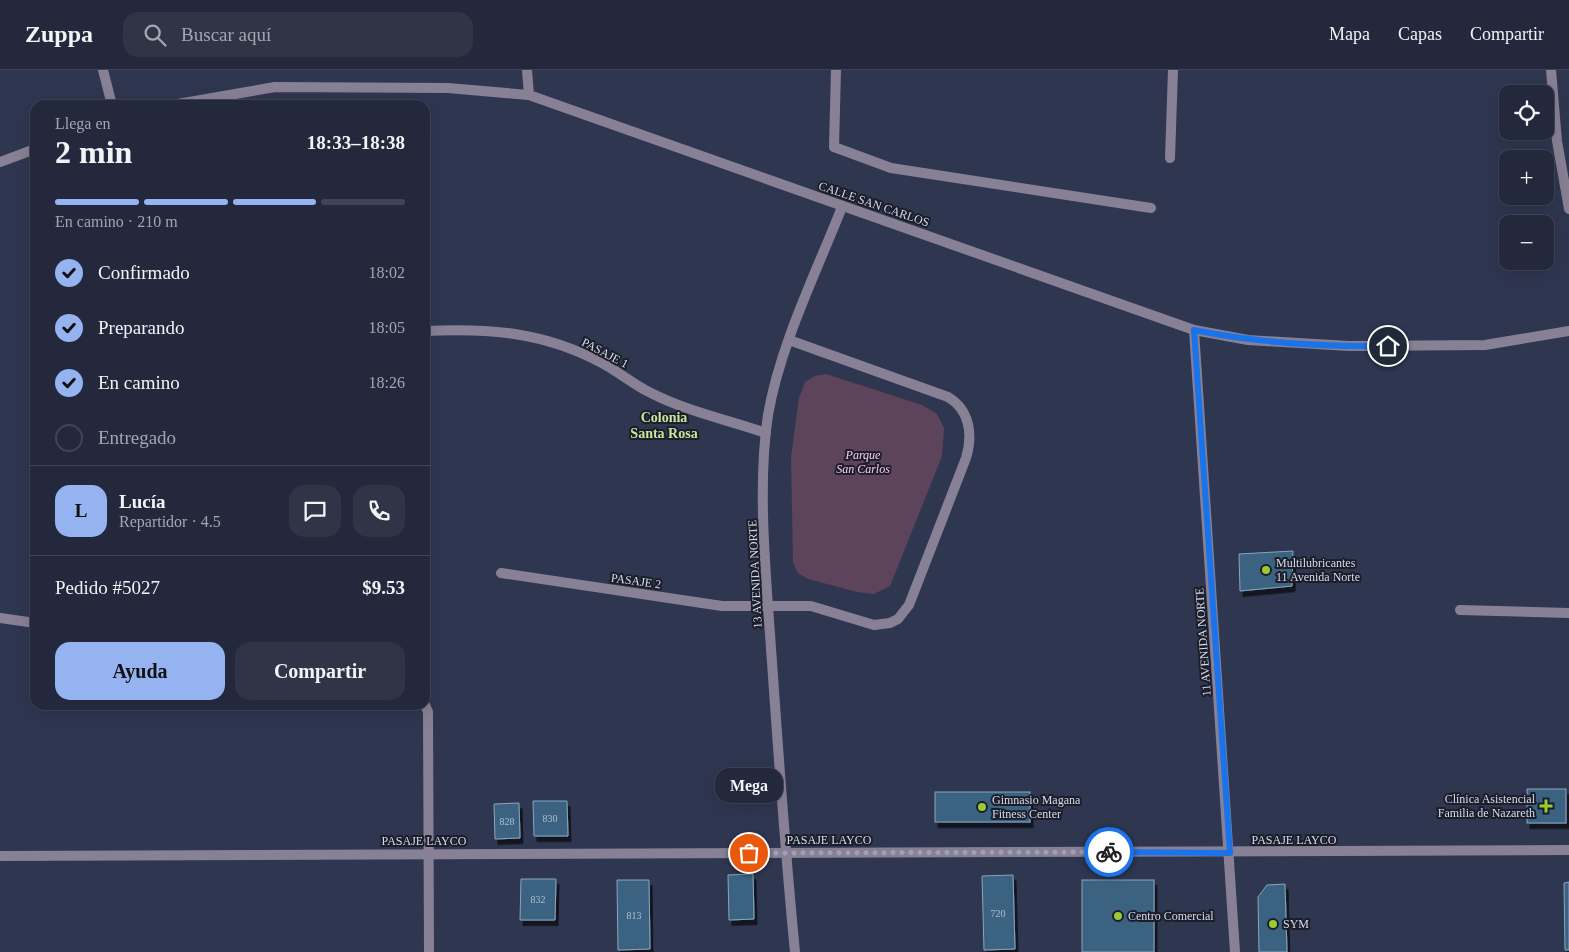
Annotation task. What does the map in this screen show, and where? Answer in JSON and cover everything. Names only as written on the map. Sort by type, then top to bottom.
[{"type":"street","points":[[103,70],[111,100]]},
{"type":"street","points":[[527,70],[529,95]]},
{"type":"street","points":[[836,70],[834,147],[891,168],[1151,208]]},
{"type":"street","points":[[1170,158],[1173,70]]},
{"type":"street","points":[[1551,70],[1557,140],[1569,209]]},
{"type":"street","name":"CALLE SAN CARLOS","points":[[201,100],[275,87],[448,88],[529,95],[1194,330],[1248,340],[1349,346],[1485,345],[1569,331]]},
{"type":"street","points":[[0,162],[30,151]]},
{"type":"street","name":"13 AVENIDA NORTE","points":[[795,952],[785,853],[768,606],[764,502],[766,433],[771,398],[789,340],[842,207]]},
{"type":"street","name":"PASAJE 1","points":[[430,331],[478,329],[523,334],[548,341],[603,364],[650,393],[668,401],[766,433]]},
{"type":"street","name":"11 AVENIDA NORTE","points":[[1194,330],[1230,853],[1235,952]]},
{"type":"street","name":"PASAJE 2","points":[[501,573],[722,606],[797,605],[822,608],[874,625],[890,624],[898,619],[909,605],[966,458],[970,442],[968,424],[963,410],[948,397],[789,340]]},
{"type":"street","points":[[1460,610],[1569,613]]},
{"type":"street","points":[[0,618],[30,621]]},
{"type":"street","points":[[426,710],[429,952]]},
{"type":"street","name":"PASAJE LAYCO","points":[[0,856],[429,853],[1230,853],[1569,850]]},
{"type":"green space","name":"Parque San Carlos","points":[[826,374],[922,405],[937,414],[944,428],[942,456],[890,586],[874,594],[857,592],[808,579],[798,573],[793,563],[791,457],[799,398],[805,382],[815,376]]},
{"type":"building","name":"Multilubricantes 11 Avenida Norte","points":[[1293,551],[1292,586],[1240,591],[1239,554]]},
{"type":"building","name":"Clínica Asistencial Familia de Nazareth","points":[[1527,789],[1566,789],[1566,823],[1527,823]]},
{"type":"building","name":"Gimnasio Magana Fitness Center","points":[[935,792],[1030,792],[1030,822],[935,822]]},
{"type":"building","points":[[533,801],[567,801],[568,836],[534,836]]},
{"type":"building","points":[[519,803],[520,838],[495,839],[494,804]]},
{"type":"building","points":[[753,874],[754,919],[729,920],[728,875]]},
{"type":"building","points":[[1013,875],[1015,949],[984,950],[982,876]]},
{"type":"building","points":[[521,879],[556,879],[555,920],[520,920]]},
{"type":"building","points":[[617,880],[649,880],[650,949],[618,950]]},
{"type":"building","name":"Centro Comercial","points":[[1082,880],[1154,880],[1154,952],[1082,952]]},
{"type":"building","points":[[1569,882],[1569,950],[1565,950],[1564,883]]},
{"type":"building","name":"SYM","points":[[1285,884],[1287,952],[1259,952],[1258,897],[1267,885]]},
{"type":"way so far","points":[[749,853],[1109,852]]},
{"type":"place","name":"Multilubricantes 11 Avenida Norte","points":[[1266,570]]},
{"type":"place","name":"Clínica Asistencial Familia de Nazareth","points":[[1546,806]]},
{"type":"place","name":"Gimnasio Magana Fitness Center","points":[[982,807]]},
{"type":"place","name":"Mega","points":[[749,853]]},
{"type":"place","name":"Centro Comercial","points":[[1118,916]]},
{"type":"place","name":"SYM","points":[[1273,924]]},
{"type":"district","name":"Colonia Santa Rosa","points":[[664,426]]},
{"type":"route","points":[[1109,852],[1230,853],[1194,330],[1248,340],[1349,346],[1388,346]]}]
